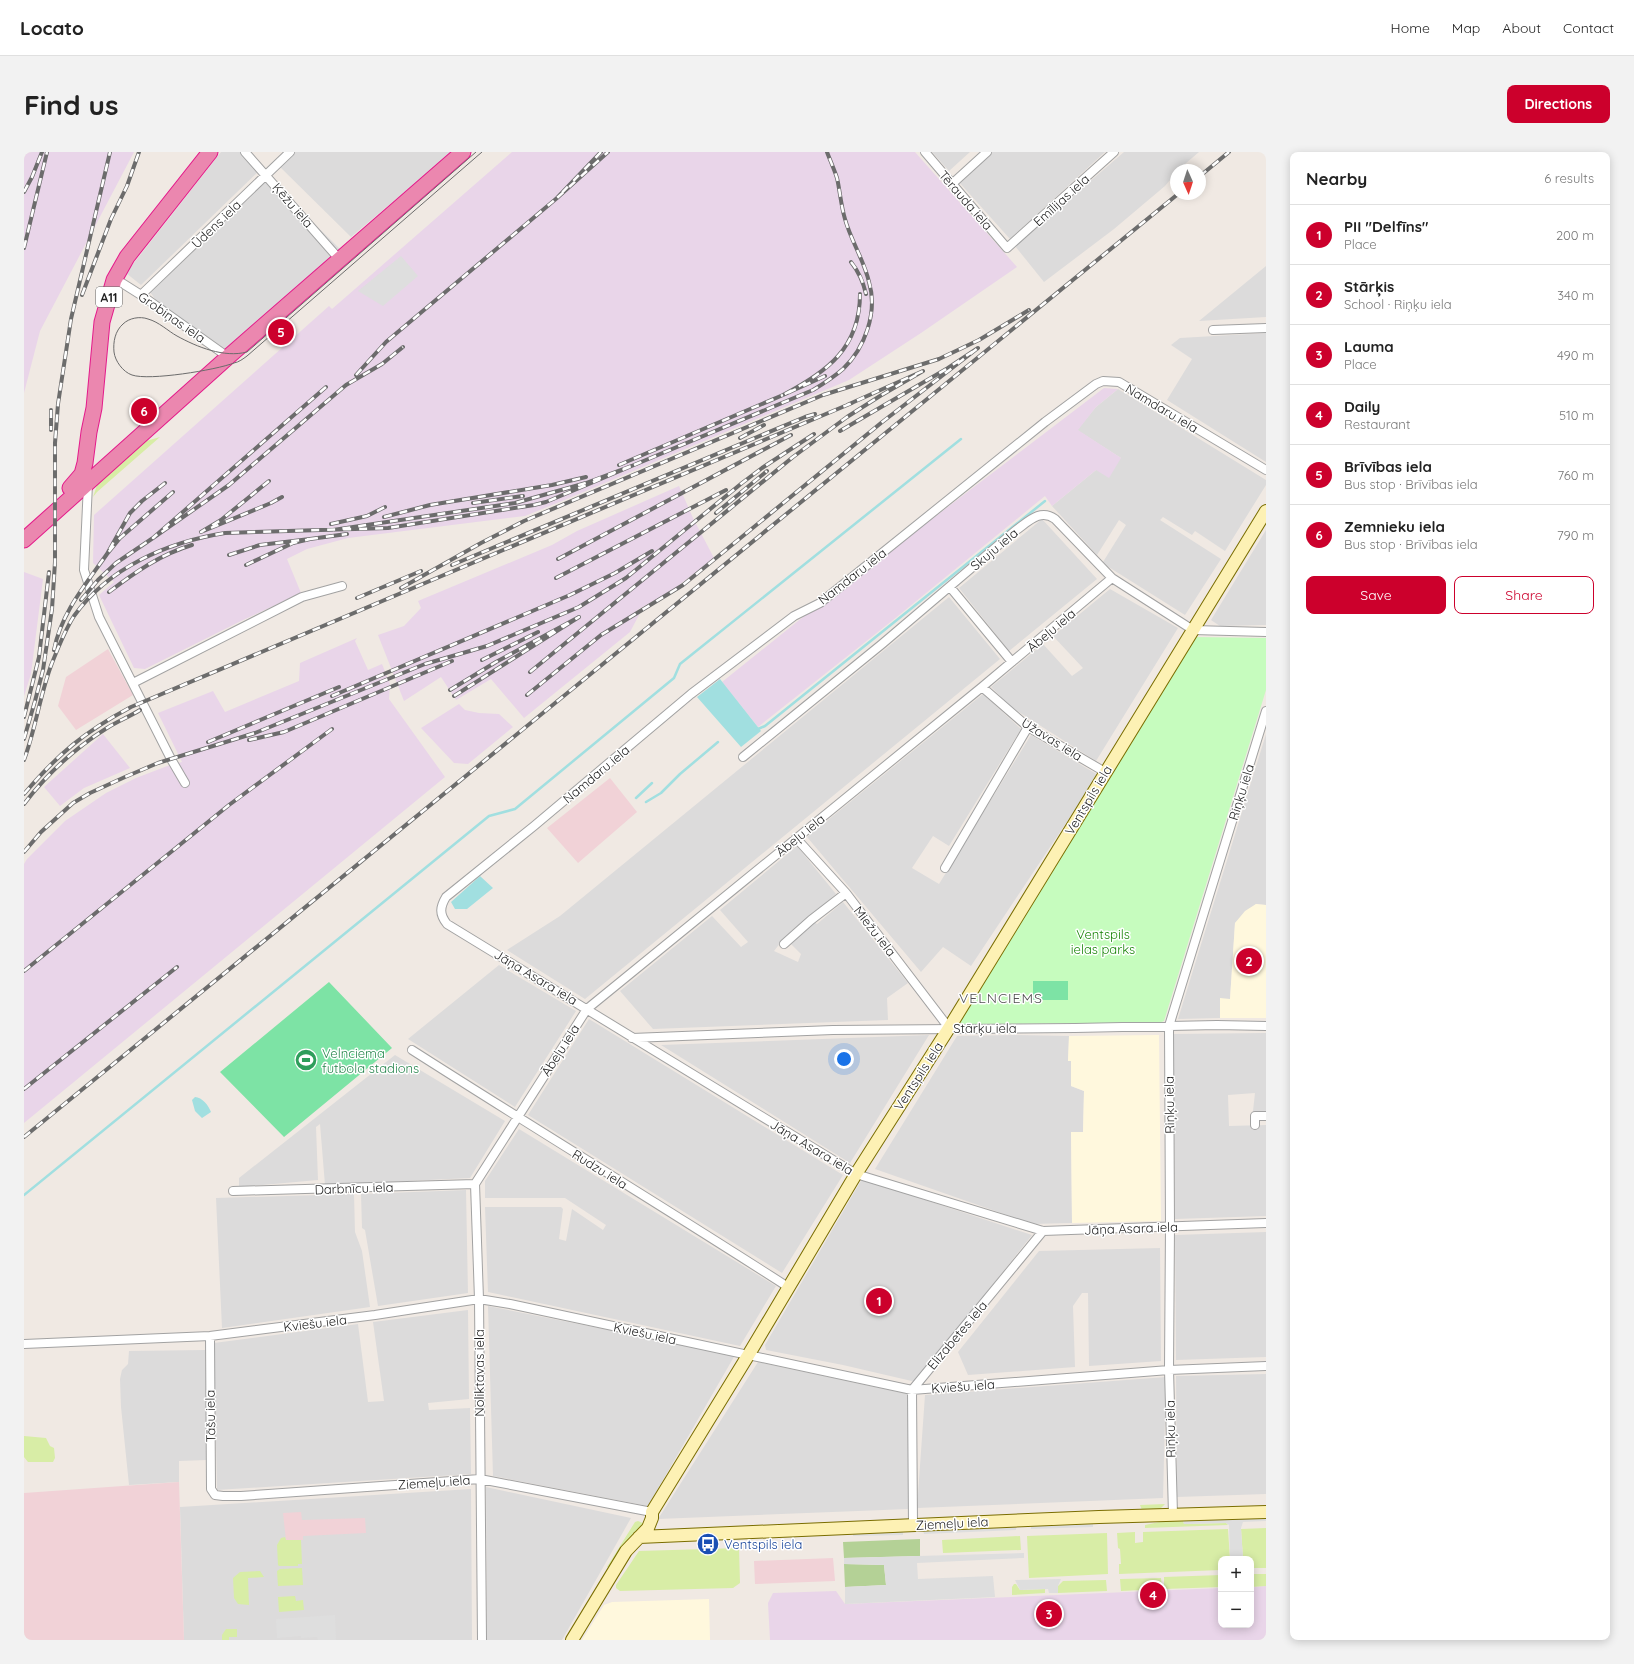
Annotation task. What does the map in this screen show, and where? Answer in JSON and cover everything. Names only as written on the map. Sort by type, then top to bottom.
[{"type":"highway","name":"A11","points":[[85,478],[94,457],[96,421],[94,408],[102,322],[114,280],[127,257],[210,152]]},
{"type":"highway","points":[[24,528],[228,357],[463,152]]},
{"type":"highway","points":[[24,540],[85,478]]},
{"type":"street","name":"Ķēžu iela","points":[[245,152],[266,174],[340,260]]},
{"type":"street","name":"Ūdens iela","points":[[142,295],[290,152]]},
{"type":"street","name":"Tērauda iela","points":[[925,152],[1007,248]]},
{"type":"street","points":[[953,183],[986,152]]},
{"type":"street","name":"Emīlijas iela","points":[[1007,248],[1114,152]]},
{"type":"street","name":"Grobiņas iela","points":[[114,280],[142,295],[228,357]]},
{"type":"street","points":[[1213,330],[1266,328]]},
{"type":"street","name":"Namdaru iela","points":[[440,906],[446,897],[534,826],[691,694],[794,616],[820,603],[1045,422],[1096,384],[1103,381],[1119,382],[1266,470]]},
{"type":"street","points":[[85,478],[84,570],[99,617],[171,759],[185,783]]},
{"type":"street","name":"Ventspils iela","points":[[572,1640],[626,1551],[648,1528],[652,1518],[652,1512],[749,1354],[856,1174],[949,1028],[1266,511]]},
{"type":"street","name":"Skuju iela","points":[[743,757],[1036,515],[1050,515],[1112,578],[1193,630]]},
{"type":"street","name":"Ābeļu iela","points":[[517,1117],[587,1008],[982,687],[1112,578]]},
{"type":"street","points":[[132,683],[302,597],[342,586]]},
{"type":"street","points":[[950,587],[1012,662]]},
{"type":"street","points":[[1193,630],[1266,632]]},
{"type":"street","name":"Užavas iela","points":[[982,687],[1028,727],[1105,772]]},
{"type":"street","name":"Riņķu iela","points":[[1173,1514],[1168,1370],[1170,1226],[1169,1026],[1266,711]]},
{"type":"street","points":[[945,868],[1028,727]]},
{"type":"street","name":"Miežu iela","points":[[796,838],[846,893],[949,1028]]},
{"type":"street","points":[[784,944],[811,920],[846,893]]},
{"type":"street","name":"Jāņa Asara iela","points":[[440,906],[442,918],[447,924],[587,1008],[632,1038],[856,1174],[1043,1232],[1266,1223]]},
{"type":"street","name":"Stārķu iela","points":[[632,1038],[833,1030],[1266,1026]]},
{"type":"street","name":"Rudzu iela","points":[[412,1050],[700,1230],[788,1287]]},
{"type":"street","points":[[1255,1125],[1255,1116],[1266,1116]]},
{"type":"street","points":[[475,1184],[517,1117]]},
{"type":"street","name":"Darbnīcu iela","points":[[233,1191],[475,1184]]},
{"type":"street","name":"Noliktavas iela","points":[[475,1184],[479,1299],[482,1640]]},
{"type":"street","name":"Elizabetes iela","points":[[912,1390],[1043,1232]]},
{"type":"street","name":"Kviešu iela","points":[[24,1344],[210,1336],[376,1315],[479,1299],[510,1304],[749,1354],[912,1390],[1168,1370],[1266,1366]]},
{"type":"street","name":"Tāšu iela","points":[[210,1336],[211,1489],[215,1494]]},
{"type":"street","points":[[912,1390],[913,1525]]},
{"type":"street","name":"Ziemeļu iela","points":[[215,1494],[223,1496],[241,1496],[480,1479],[652,1512]]},
{"type":"street","name":"Ziemeļu iela","points":[[639,1537],[1173,1514],[1266,1512]]},
{"type":"shaded area","points":[[24,152],[134,152],[40,331],[24,393]]},
{"type":"shaded area","points":[[221,152],[243,152],[261,169],[141,285],[126,273]]},
{"type":"shaded area","points":[[292,152],[452,152],[351,237],[278,165]]},
{"type":"shaded area","points":[[512,152],[915,152],[1017,267],[849,380],[525,516],[348,538],[307,549],[287,559],[301,593],[145,669],[134,668],[99,595],[114,582],[93,563],[94,515],[329,306],[332,309]]},
{"type":"shaded area","points":[[932,152],[970,152],[949,171]]},
{"type":"shaded area","points":[[992,152],[1105,152],[1010,239],[958,181]]},
{"type":"shaded area","points":[[1124,152],[1199,152],[1185,164],[1170,164],[1170,180],[1165,186],[1114,229],[1044,282],[1015,246]]},
{"type":"shaded area","points":[[268,178],[340,249],[225,349],[158,303],[150,292]]},
{"type":"shaded area","points":[[401,256],[418,276],[383,306],[358,291]]},
{"type":"shaded area","points":[[1266,266],[1266,317],[1199,321]]},
{"type":"shaded area","points":[[1266,333],[1266,462],[1167,400],[1192,359],[1171,345],[1180,338]]},
{"type":"shaded area","points":[[1104,388],[1118,389],[1096,407],[1078,430],[1121,458],[1109,478],[1096,470],[1052,506],[1045,496],[893,620],[758,727],[722,682],[798,621]]},
{"type":"shaded area","points":[[1118,389],[1266,480],[1266,485],[1225,551],[1195,531],[1192,535],[1163,517],[1160,520],[1221,559],[1185,615],[1103,562],[1126,525],[1119,520],[1097,555],[1052,506],[1096,470],[1121,458],[1077,430],[1096,407]]},
{"type":"shaded area","points":[[679,486],[693,518],[714,558],[670,592],[637,610],[639,615],[630,632],[524,718],[491,679],[456,700],[441,677],[404,701],[378,635],[404,626],[421,608],[418,601],[552,545],[577,531]]},
{"type":"shaded area","points":[[1042,519],[1097,579],[1009,651],[959,588]]},
{"type":"shaded area","points":[[1266,530],[1266,625],[1220,626],[1211,620]]},
{"type":"shaded area","points":[[24,572],[43,579],[31,674],[24,696]]},
{"type":"shaded area","points":[[1110,589],[1178,628],[1096,761],[1011,707],[991,687],[1043,644],[1072,676],[1083,668],[1053,636]]},
{"type":"shaded area","points":[[949,597],[1000,659],[585,999],[507,950],[560,916]]},
{"type":"shaded area","points":[[357,638],[355,641],[368,670],[382,664],[390,684],[389,699],[445,777],[24,1123],[24,864],[27,859],[65,821],[106,793],[136,778],[182,762],[158,713],[213,691],[225,712],[299,681],[300,663]]},
{"type":"shaded area","points":[[108,649],[133,695],[76,730],[58,706],[66,677]]},
{"type":"shaded area","points":[[983,694],[1021,729],[949,846],[933,836],[912,868],[939,884],[1031,735],[1098,775],[971,966],[943,947],[921,972],[807,837]]},
{"type":"shaded area","points":[[459,704],[465,710],[479,713],[499,714],[513,727],[468,764],[454,763],[421,728]]},
{"type":"shaded area","points":[[103,734],[130,768],[84,788],[60,806],[44,787]]},
{"type":"shaded area","points":[[1266,734],[1266,905],[1256,904],[1235,923],[1230,999],[1220,999],[1220,1018],[1178,1019]]},
{"type":"shaded area","points":[[610,778],[637,812],[578,863],[547,828]]},
{"type":"shaded area","points":[[797,846],[836,894],[785,937],[774,951],[798,962],[801,954],[790,943],[814,922],[817,924],[843,902],[908,983],[887,998],[888,1020],[653,1029],[620,991],[712,916],[741,947],[748,942],[720,910]]},
{"type":"shaded area","points":[[1256,904],[1266,905],[1266,1018],[1220,1018],[1220,998],[1230,999],[1235,923],[1245,911]]},
{"type":"shaded area","points":[[499,965],[576,1011],[515,1107],[408,1039]]},
{"type":"shaded area","points":[[589,1019],[843,1175],[782,1273],[528,1115]]},
{"type":"shaded area","points":[[1266,1033],[1266,1111],[1253,1111],[1255,1093],[1228,1095],[1229,1126],[1266,1125],[1266,1216],[1175,1219],[1173,1034]]},
{"type":"shaded area","points":[[929,1035],[850,1163],[661,1045]]},
{"type":"shaded area","points":[[1159,1035],[1161,1221],[1072,1223],[1071,1132],[1083,1132],[1084,1091],[1071,1086],[1071,1061],[1068,1061],[1069,1036]]},
{"type":"shaded area","points":[[957,1036],[1069,1036],[1068,1060],[1071,1061],[1071,1086],[1084,1091],[1083,1132],[1071,1133],[1072,1223],[1032,1224],[875,1169]]},
{"type":"shaded area","points":[[395,1055],[505,1121],[470,1178],[325,1185],[320,1124],[316,1127],[318,1180],[239,1187],[239,1178]]},
{"type":"shaded area","points":[[519,1129],[776,1286],[740,1346],[488,1292],[485,1207],[561,1207],[563,1209],[559,1239],[566,1241],[572,1209],[603,1230],[606,1225],[565,1198],[485,1198],[485,1181]]},
{"type":"shaded area","points":[[862,1179],[1032,1235],[916,1382],[843,1365],[766,1350],[765,1345]]},
{"type":"shaded area","points":[[466,1190],[468,1293],[378,1306],[365,1230],[362,1228],[361,1194]]},
{"type":"shaded area","points":[[354,1194],[355,1232],[362,1251],[370,1307],[222,1328],[216,1198]]},
{"type":"shaded area","points":[[1266,1232],[1266,1357],[1176,1360],[1175,1235]]},
{"type":"shaded area","points":[[1160,1248],[1161,1361],[1089,1366],[1088,1293],[1082,1293],[1073,1306],[1075,1367],[968,1375],[958,1352],[1039,1251]]},
{"type":"shaded area","points":[[488,1306],[735,1355],[648,1506],[493,1476]]},
{"type":"shaded area","points":[[468,1310],[469,1399],[428,1403],[429,1410],[470,1408],[471,1474],[217,1490],[214,1343],[358,1324],[368,1402],[384,1401],[373,1322]]},
{"type":"shaded area","points":[[205,1350],[207,1460],[179,1461],[179,1482],[129,1485],[121,1407],[120,1379],[122,1370],[128,1364],[129,1351]]},
{"type":"shaded area","points":[[758,1362],[912,1395],[909,1509],[658,1519]]},
{"type":"shaded area","points":[[1266,1374],[1266,1494],[1177,1497],[1176,1376]]},
{"type":"shaded area","points":[[1166,1377],[1163,1498],[917,1508],[925,1395]]},
{"type":"shaded area","points":[[179,1482],[184,1640],[24,1640],[24,1493]]},
{"type":"shaded area","points":[[486,1487],[631,1518],[562,1640],[487,1640]]},
{"type":"shaded area","points":[[471,1489],[472,1640],[184,1640],[180,1507]]},
{"type":"shaded area","points":[[301,1512],[302,1520],[365,1518],[366,1533],[303,1536],[303,1540],[286,1540],[283,1513]]},
{"type":"shaded area","points":[[1266,1518],[1266,1521],[1243,1522],[1241,1528],[1243,1556],[1230,1556],[1229,1525],[1226,1523],[1184,1524],[1183,1520]]},
{"type":"shaded area","points":[[1093,1524],[1093,1527],[1031,1529],[1031,1526]]},
{"type":"shaded area","points":[[1016,1527],[1016,1530],[924,1534],[923,1530]]},
{"type":"shaded area","points":[[903,1530],[903,1535],[853,1536],[853,1533]]},
{"type":"shaded area","points":[[1024,1553],[1024,1558],[917,1563],[918,1579],[993,1576],[995,1597],[845,1604],[845,1587],[886,1585],[884,1565],[844,1564],[844,1558]]},
{"type":"shaded area","points":[[833,1558],[835,1581],[755,1584],[754,1561]]},
{"type":"shaded area","points":[[1061,1579],[1058,1586],[1058,1593],[1049,1593],[1048,1589],[1020,1590],[1015,1580]]},
{"type":"shaded area","points":[[1266,1586],[1266,1640],[770,1640],[768,1603],[773,1593],[836,1591],[845,1604],[1218,1588],[1218,1628],[1254,1628],[1254,1587]]},
{"type":"shaded area","points":[[709,1599],[710,1640],[582,1640],[604,1605],[612,1602]]},
{"type":"shaded area","points":[[335,1615],[336,1640],[318,1640],[317,1637],[301,1638],[301,1636],[277,1638],[276,1619]]},
{"type":"green space","points":[[160,437],[93,497],[99,481],[146,441]]},
{"type":"green space","name":"Ventspils ielas parks","points":[[1194,637],[1266,638],[1266,690],[1164,1021],[1159,1023],[963,1024],[960,1022],[960,1018]]},
{"type":"green space","points":[[1033,981],[1068,981],[1068,1000],[1033,1000]]},
{"type":"green space","name":"Velnciema futbola stadions","points":[[329,982],[392,1048],[284,1137],[220,1072]]},
{"type":"green space","points":[[24,1436],[46,1438],[50,1446],[54,1448],[55,1458],[53,1462],[28,1462],[24,1457]]},
{"type":"green space","points":[[1165,1504],[1159,1510],[1142,1510],[1140,1505]]},
{"type":"green space","points":[[1183,1520],[1184,1524],[1226,1523],[1228,1525],[1145,1528],[1145,1525],[1164,1521]]},
{"type":"green space","points":[[638,1521],[645,1524],[626,1542],[610,1568],[607,1567],[635,1522]]},
{"type":"green space","points":[[1266,1528],[1266,1568],[1254,1568],[1254,1556],[1243,1556],[1241,1529]]},
{"type":"green space","points":[[1228,1529],[1230,1556],[1218,1556],[1218,1570],[1119,1574],[1119,1564],[1121,1564],[1117,1533],[1135,1532],[1135,1543],[1143,1542],[1143,1532]]},
{"type":"green space","points":[[1107,1533],[1108,1574],[1029,1578],[1027,1536]]},
{"type":"green space","points":[[1020,1536],[1021,1550],[943,1553],[942,1540]]},
{"type":"green space","points":[[285,1537],[286,1540],[301,1540],[302,1564],[298,1564],[298,1566],[278,1565],[277,1545],[281,1538]]},
{"type":"green space","points":[[920,1539],[920,1556],[844,1558],[843,1542]]},
{"type":"green space","points":[[739,1548],[740,1583],[733,1588],[620,1591],[616,1588],[616,1585],[639,1551]]},
{"type":"green space","points":[[844,1564],[884,1565],[886,1585],[845,1587]]},
{"type":"green space","points":[[302,1568],[303,1585],[278,1586],[277,1571],[280,1569]]},
{"type":"green space","points":[[260,1571],[264,1577],[248,1578],[249,1605],[238,1604],[234,1598],[233,1578],[240,1572]]},
{"type":"green space","points":[[1254,1574],[1266,1574],[1266,1586],[1254,1587]]},
{"type":"green space","points":[[1218,1575],[1218,1587],[1164,1589],[1164,1577]]},
{"type":"green space","points":[[1161,1578],[1162,1589],[1121,1591],[1120,1579]]},
{"type":"green space","points":[[1106,1580],[1107,1591],[1058,1593],[1058,1586],[1063,1581]]},
{"type":"green space","points":[[1016,1584],[1020,1590],[1045,1589],[1045,1593],[1012,1595],[1012,1587]]},
{"type":"green space","points":[[295,1596],[296,1601],[303,1600],[304,1610],[279,1612],[278,1597]]},
{"type":"green space","points":[[226,1629],[237,1629],[237,1637],[229,1637],[229,1640],[222,1640],[222,1635]]},
{"type":"water","points":[[720,679],[761,731],[741,747],[697,697]]},
{"type":"water","points":[[480,876],[493,888],[467,909],[455,909],[451,902]]},
{"type":"water","points":[[195,1097],[200,1098],[205,1102],[211,1112],[202,1118],[195,1111],[192,1100]]},
{"type":"waterway","points":[[24,1195],[489,816],[515,809],[674,678],[680,664],[961,439]]},
{"type":"waterway","points":[[758,729],[765,726],[1045,501]]},
{"type":"waterway","points":[[646,802],[661,793],[680,774],[718,742]]},
{"type":"waterway","points":[[636,798],[652,783]]},
{"type":"tram line","points":[[476,152],[247,352],[229,354],[211,350],[177,336],[152,320],[138,318],[125,322],[116,333],[114,348],[118,362],[129,374],[153,377],[198,371],[236,363],[247,356],[482,152]]},
{"type":"railway","points":[[24,192],[42,152]]},
{"type":"railway","points":[[24,248],[47,152]]},
{"type":"railway","points":[[24,739],[43,670],[52,609],[55,562],[55,443],[58,404],[71,319],[110,152]]},
{"type":"railway","points":[[82,295],[111,219],[127,186],[139,152]]},
{"type":"railway","points":[[601,152],[557,198],[608,152]]},
{"type":"railway","points":[[634,465],[813,390],[843,369],[858,351],[868,329],[871,317],[871,293],[867,274],[845,219],[837,178],[827,152]]},
{"type":"railway","points":[[1206,171],[1229,152]]},
{"type":"railway","points":[[356,375],[386,342],[557,198]]},
{"type":"railway","points":[[24,1137],[1171,200]]},
{"type":"railway","points":[[851,262],[864,285],[866,294]]},
{"type":"railway","points":[[825,376],[783,395],[814,377],[838,356],[847,344],[854,329],[858,313],[860,294]]},
{"type":"railway","points":[[401,588],[481,543],[524,521],[823,395],[939,359],[979,340],[1029,310]]},
{"type":"railway","points":[[326,387],[153,538],[229,485],[346,385],[382,364],[403,347]]},
{"type":"railway","points":[[527,695],[601,635],[683,585],[881,423],[978,348],[948,368],[840,431]]},
{"type":"railway","points":[[530,672],[793,457],[847,417],[923,371],[847,405]]},
{"type":"railway","points":[[619,465],[783,395]]},
{"type":"railway","points":[[24,794],[60,755],[85,735],[131,707],[852,403]]},
{"type":"railway","points":[[51,410],[51,430]]},
{"type":"railway","points":[[452,565],[815,414]]},
{"type":"railway","points":[[740,438],[764,425]]},
{"type":"railway","points":[[24,852],[41,832],[73,803],[90,793],[125,777],[158,763],[255,733],[425,664],[487,646],[579,607],[626,578],[742,483],[814,434]]},
{"type":"railway","points":[[558,559],[791,435]]},
{"type":"railway","points":[[24,760],[52,663],[59,645],[74,616],[88,599],[104,584],[122,571],[161,550],[204,537],[225,533],[388,528],[534,505],[546,502],[634,465],[586,483],[515,503],[333,530]]},
{"type":"railway","points":[[716,513],[767,471]]},
{"type":"railway","points":[[384,517],[430,505],[552,485],[586,477]]},
{"type":"railway","points":[[269,481],[221,520],[201,532],[282,497]]},
{"type":"railway","points":[[165,483],[142,501],[130,513],[107,554],[120,538],[173,492]]},
{"type":"railway","points":[[556,578],[726,490]]},
{"type":"railway","points":[[473,503],[523,496]]},
{"type":"railway","points":[[331,524],[367,516],[385,507]]},
{"type":"railway","points":[[310,539],[347,534]]},
{"type":"railway","points":[[81,600],[98,580],[116,563],[153,538]]},
{"type":"railway","points":[[229,555],[260,545],[310,539],[293,543],[246,565]]},
{"type":"railway","points":[[109,592],[138,571],[169,553],[192,545]]},
{"type":"railway","points":[[332,696],[570,595],[615,573],[652,551]]},
{"type":"railway","points":[[54,650],[57,636],[68,611],[107,554]]},
{"type":"railway","points":[[357,598],[421,571]]},
{"type":"railway","points":[[24,717],[39,657],[49,572]]},
{"type":"railway","points":[[450,690],[496,662],[579,617],[454,696]]},
{"type":"railway","points":[[482,660],[538,632]]},
{"type":"railway","points":[[249,740],[284,732],[452,661]]},
{"type":"railway","points":[[208,742],[339,687]]},
{"type":"railway","points":[[24,804],[42,782],[62,762],[84,744],[107,728],[140,710]]},
{"type":"railway","points":[[24,971],[229,805],[332,729]]},
{"type":"railway","points":[[24,1089],[177,967]]},
{"type":"place","name":"Brīvības iela","points":[[281,332]]},
{"type":"place","name":"Zemnieku iela","points":[[144,411]]},
{"type":"place","name":"Stārķis","points":[[1249,961]]},
{"type":"place","name":"Velnciema futbola stadions","points":[[306,1060]]},
{"type":"place","name":"PII \"Delfīns\"","points":[[879,1301]]},
{"type":"place","name":"Ventspils iela","points":[[708,1544]]},
{"type":"place","name":"Daily","points":[[1153,1595]]},
{"type":"place","name":"Lauma","points":[[1049,1614]]},
{"type":"district","name":"VELNCIEMS","points":[[1001,998]]}]
